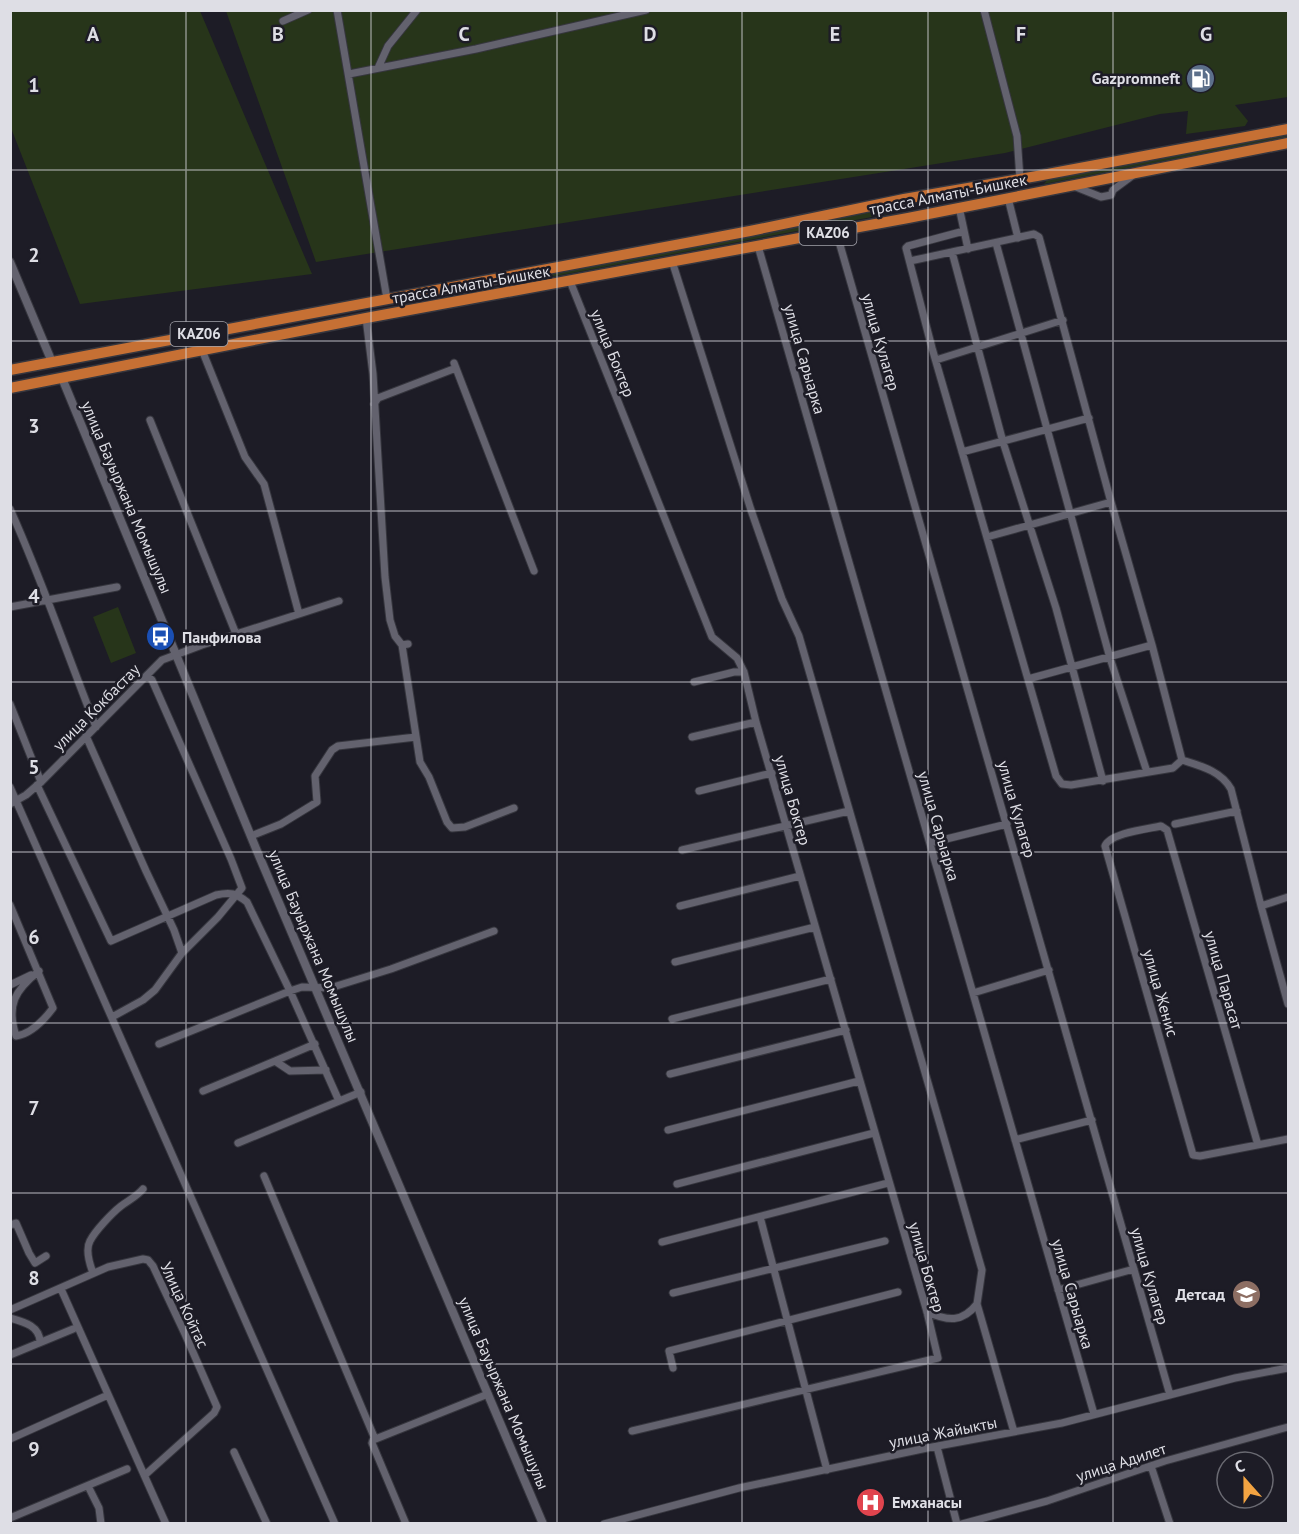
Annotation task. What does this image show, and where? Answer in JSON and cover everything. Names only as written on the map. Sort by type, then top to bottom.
[{"type":"highway","name":"трасса Алматы-Бишкек","points":[[387,299],[750,231],[904,199],[1288,129]]},
{"type":"highway","name":"трасса Алматы-Бишкек","points":[[366,318],[908,218],[1288,143]]},
{"type":"highway","points":[[904,199],[908,218]]},
{"type":"highway","points":[[500,277],[503,293]]},
{"type":"highway","name":"KАZ06","points":[[10,370],[387,299]]},
{"type":"highway","name":"KАZ06","points":[[10,387],[366,318]]},
{"type":"street","points":[[283,21],[308,10]]},
{"type":"street","points":[[337,10],[387,299]]},
{"type":"street","points":[[378,68],[388,46],[417,10]]},
{"type":"street","points":[[348,74],[646,10]]},
{"type":"street","points":[[984,10],[1017,136],[1020,179]]},
{"type":"street","points":[[1067,186],[1078,187],[1101,197],[1111,195],[1113,190],[1127,178],[1141,171]]},
{"type":"street","points":[[1008,198],[1018,238]]},
{"type":"street","points":[[959,207],[968,249]]},
{"type":"street","name":"улица Кулагер","points":[[836,231],[1170,1395]]},
{"type":"street","points":[[964,231],[908,246],[906,249],[962,452],[1058,780],[1062,784],[1071,785],[1103,781],[1173,768],[1182,760]]},
{"type":"street","points":[[910,261],[1034,234],[1039,237],[1182,760]]},
{"type":"street","points":[[996,243],[1110,658],[1147,772]]},
{"type":"street","name":"улица Сарыарка","points":[[758,246],[1094,1414]]},
{"type":"street","points":[[952,252],[1003,442],[1056,608],[1103,781]]},
{"type":"street","points":[[672,261],[751,510],[782,599],[799,636],[982,1270],[977,1304],[1014,1432]]},
{"type":"street","points":[[10,262],[52,362]]},
{"type":"street","name":"улица Боктер","points":[[570,281],[712,637],[737,658],[744,672],[756,722],[927,1312],[938,1358],[806,1389]]},
{"type":"street","points":[[366,318],[375,404],[390,620],[395,636],[405,644],[420,762],[429,777],[447,822],[452,828],[465,827],[514,808]]},
{"type":"street","points":[[936,360],[1063,320]]},
{"type":"street","points":[[202,350],[245,457],[264,484],[299,614]]},
{"type":"street","points":[[375,404],[378,398],[455,365],[534,571]]},
{"type":"street","name":"улица Бауыржана Момышулы","points":[[62,378],[251,836],[543,1524]]},
{"type":"street","points":[[962,452],[1089,418]]},
{"type":"street","points":[[150,420],[236,634]]},
{"type":"street","points":[[987,537],[1111,502]]},
{"type":"street","points":[[10,509],[39,576],[46,600],[96,727]]},
{"type":"street","points":[[10,607],[117,586]]},
{"type":"street","name":"улица Кокбастау","points":[[14,803],[39,784],[162,660],[339,602]]},
{"type":"street","points":[[1028,679],[1152,645]]},
{"type":"street","points":[[694,682],[734,672],[744,672]]},
{"type":"street","points":[[112,1017],[143,1000],[155,990],[182,953],[242,888],[152,680],[147,675]]},
{"type":"street","points":[[10,704],[39,784],[111,941],[216,894],[229,892],[247,902],[291,991],[339,1101]]},
{"type":"street","points":[[692,737],[756,722]]},
{"type":"street","points":[[87,736],[182,953]]},
{"type":"street","points":[[251,836],[281,824],[317,802],[315,776],[332,750],[338,746],[416,737]]},
{"type":"street","points":[[1182,760],[1223,777],[1231,789],[1288,1004]]},
{"type":"street","points":[[699,791],[772,773]]},
{"type":"street","points":[[10,787],[14,803],[112,1017],[335,1524]]},
{"type":"street","points":[[682,850],[849,811]]},
{"type":"street","points":[[1175,824],[1237,811]]},
{"type":"street","points":[[930,843],[1006,824]]},
{"type":"street","name":"улица Женис","points":[[1161,826],[1137,830],[1109,840],[1105,846],[1193,1155],[1200,1156],[1258,1145]]},
{"type":"street","name":"улица Парасат","points":[[1161,826],[1167,830],[1258,1145]]},
{"type":"street","points":[[680,906],[800,876]]},
{"type":"street","points":[[1261,906],[1288,897]]},
{"type":"street","points":[[10,905],[39,972],[52,1008],[35,1028],[16,1036],[11,1008],[16,993],[39,972]]},
{"type":"street","points":[[675,962],[815,927]]},
{"type":"street","points":[[159,1044],[302,987],[330,988],[494,931]]},
{"type":"street","points":[[973,993],[1049,970]]},
{"type":"street","points":[[10,985],[39,972]]},
{"type":"street","points":[[302,987],[309,974]]},
{"type":"street","points":[[672,1018],[831,979]]},
{"type":"street","points":[[670,1074],[846,1030]]},
{"type":"street","points":[[203,1091],[315,1044]]},
{"type":"street","points":[[275,1061],[290,1071],[326,1070]]},
{"type":"street","points":[[668,1130],[859,1082]]},
{"type":"street","points":[[238,1143],[361,1092]]},
{"type":"street","points":[[1015,1140],[1092,1120]]},
{"type":"street","points":[[677,1184],[874,1133]]},
{"type":"street","points":[[1258,1145],[1288,1138]]},
{"type":"street","points":[[264,1176],[375,1439]]},
{"type":"street","points":[[662,1242],[888,1183]]},
{"type":"street","points":[[93,1274],[89,1256],[90,1241],[111,1215],[143,1189]]},
{"type":"street","points":[[760,1217],[827,1470]]},
{"type":"street","points":[[10,1225],[16,1223],[28,1253],[35,1263],[46,1256]]},
{"type":"street","points":[[673,1293],[885,1241]]},
{"type":"street","name":"Улица Койтас","points":[[62,1289],[108,1267],[135,1259],[148,1260],[181,1325],[217,1407],[214,1413],[145,1475]]},
{"type":"street","points":[[1058,1290],[1134,1269]]},
{"type":"street","points":[[10,1310],[62,1289],[166,1524]]},
{"type":"street","points":[[673,1368],[669,1351],[897,1292]]},
{"type":"street","points":[[927,1312],[949,1319],[957,1319],[969,1314],[977,1304]]},
{"type":"street","points":[[10,1318],[35,1329],[39,1334],[40,1342]]},
{"type":"street","points":[[10,1355],[73,1329]]},
{"type":"street","name":"улица Жайыкты","points":[[604,1524],[739,1488],[1014,1432],[1235,1378],[1288,1368]]},
{"type":"street","points":[[632,1431],[806,1389]]},
{"type":"street","points":[[406,1524],[372,1443],[375,1439],[488,1394]]},
{"type":"street","points":[[10,1439],[108,1395]]},
{"type":"street","name":"улица Адилет","points":[[959,1524],[1047,1501],[1151,1466],[1288,1428]]},
{"type":"street","points":[[937,1447],[959,1524]]},
{"type":"street","points":[[234,1452],[267,1524]]},
{"type":"street","points":[[1151,1466],[1170,1524]]},
{"type":"street","points":[[10,1518],[127,1469]]},
{"type":"street","points":[[88,1486],[99,1508],[101,1524]]},
{"type":"green space","points":[[11,10],[200,11],[312,274],[80,304],[11,128]]},
{"type":"green space","points":[[226,11],[1288,11],[1288,97],[1235,105],[1248,121],[1245,126],[1186,134],[1188,111],[1160,114],[1005,153],[316,262]]},
{"type":"green space","points":[[1288,133],[1288,137],[1044,184],[1047,180]]},
{"type":"green space","points":[[888,209],[888,214],[513,284],[515,278]]},
{"type":"green space","points":[[118,607],[136,653],[111,663],[93,617]]},
{"type":"place","name":"Gazpromneft","points":[[1201,78]]},
{"type":"place","name":"Панфилова","points":[[161,637]]},
{"type":"place","name":"Детсад","points":[[1246,1294]]},
{"type":"place","name":"Емханасы","points":[[871,1502]]}]
